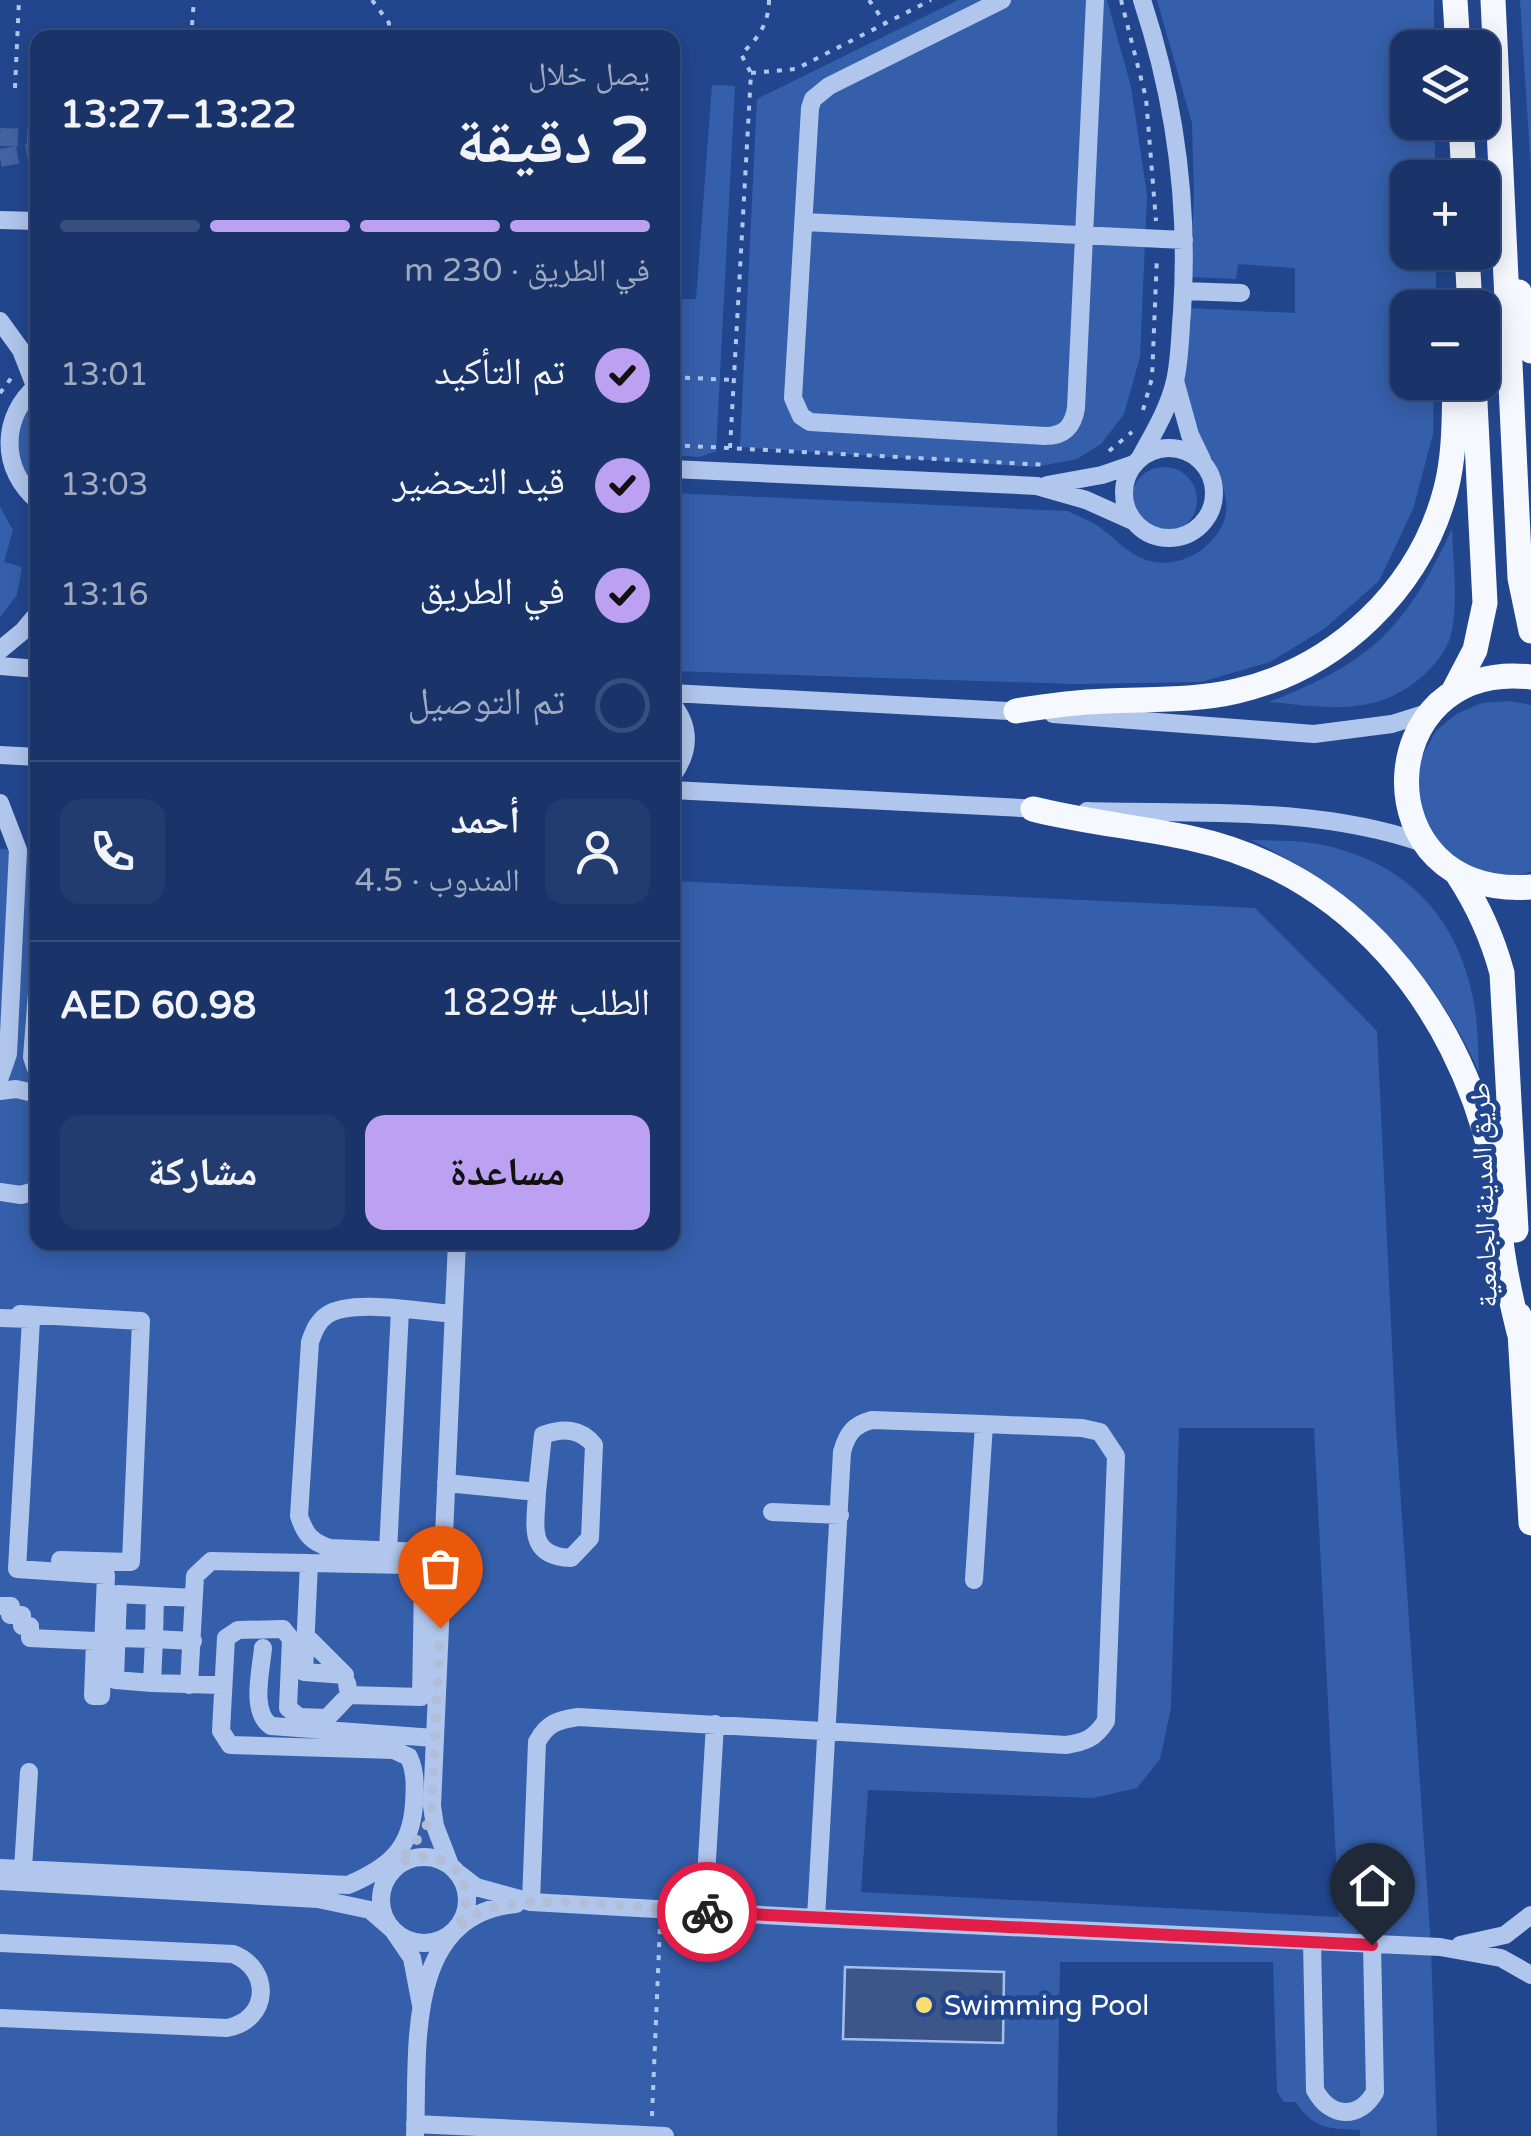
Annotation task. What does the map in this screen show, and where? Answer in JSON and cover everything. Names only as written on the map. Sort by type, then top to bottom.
[{"type":"main road","points":[[1456,0],[1457,30]]},
{"type":"main road","points":[[1493,0],[1520,578],[1531,630]]},
{"type":"main road","points":[[1506,258],[1522,302],[1531,351]]},
{"type":"main road","points":[[1016,711],[1068,703],[1192,698],[1235,692],[1277,679],[1317,660],[1353,635],[1385,604],[1411,569],[1432,530],[1446,488],[1454,445],[1455,400]]},
{"type":"main road","points":[[1453,692],[1475,650],[1485,603],[1475,400]]},
{"type":"main road","points":[[1531,677],[1508,674],[1480,679],[1453,692],[1430,712],[1411,743],[1404,779],[1406,801],[1423,843],[1439,861],[1458,875],[1493,888],[1531,887]]},
{"type":"main road","points":[[1033,809],[1192,838],[1235,851],[1316,891],[1385,950],[1440,1021],[1477,1104],[1492,1162],[1504,1260],[1519,1332]]},
{"type":"main road","name":"طريق المدينة الجامعية","points":[[1458,875],[1478,905],[1502,973],[1531,1523]]},
{"type":"street","points":[[1002,0],[820,91],[810,108],[793,398],[801,416],[820,424],[1045,436],[1064,432],[1075,417],[1095,0]]},
{"type":"street","points":[[1133,521],[1124,498],[1128,474],[1160,420],[1175,382],[1184,240],[1172,121],[1142,0]]},
{"type":"street","points":[[0,220],[30,222]]},
{"type":"street","points":[[804,222],[1184,240]]},
{"type":"street","points":[[1183,291],[1242,293]]},
{"type":"street","points":[[0,321],[21,350],[30,371]]},
{"type":"street","points":[[680,469],[1036,486],[1086,500],[1161,538],[1178,538],[1205,522],[1213,507],[1215,490],[1190,435],[1175,382]]},
{"type":"street","points":[[0,414],[30,391]]},
{"type":"street","points":[[20,401],[10,424],[7,470],[30,495]]},
{"type":"street","points":[[1036,486],[1102,474],[1154,450],[1171,447],[1202,460]]},
{"type":"street","points":[[0,650],[30,623]]},
{"type":"street","points":[[0,666],[30,668]]},
{"type":"street","points":[[680,693],[1016,711],[1314,734],[1392,724],[1430,712]]},
{"type":"street","points":[[680,715],[686,742],[680,764]]},
{"type":"street","points":[[0,755],[30,757]]},
{"type":"street","points":[[680,790],[1033,809],[1307,818],[1386,830],[1423,843]]},
{"type":"street","points":[[0,803],[18,850],[8,1054],[0,1077]]},
{"type":"street","points":[[0,1091],[16,1088],[30,1092]]},
{"type":"street","points":[[0,1192],[30,1192]]},
{"type":"street","points":[[421,2005],[412,1958],[381,1908],[383,1884],[426,1828],[432,1806],[457,1250]]},
{"type":"street","points":[[444,1553],[330,1548],[314,1543],[304,1532],[299,1516],[310,1342],[317,1325],[329,1313],[348,1306],[454,1314]]},
{"type":"street","points":[[388,1551],[400,1310]]},
{"type":"street","points":[[0,1316],[141,1321],[131,1562],[9,1559]]},
{"type":"street","points":[[0,1316],[32,1320],[9,1559],[18,1569],[106,1575],[101,1696],[92,1696],[95,1641],[30,1638],[30,1626],[22,1626],[22,1615],[10,1615],[11,1606],[0,1606]]},
{"type":"street","points":[[531,1902],[537,1742],[544,1729],[558,1720],[578,1716],[826,1730],[1066,1745],[1086,1742],[1098,1735],[1106,1721],[1116,1456],[1100,1432],[1082,1428],[872,1420],[858,1424],[846,1437],[842,1452],[840,1515],[826,1730],[816,1918]]},
{"type":"street","points":[[974,1580],[984,1424]]},
{"type":"street","points":[[563,1430],[586,1436],[594,1445],[590,1538],[570,1558],[556,1557],[540,1548],[535,1538],[537,1492],[543,1435],[563,1430]]},
{"type":"street","points":[[446,1483],[537,1492]]},
{"type":"street","points":[[772,1512],[840,1515]]},
{"type":"street","points":[[189,1685],[195,1576],[211,1561],[409,1565],[423,1585],[421,1696],[347,1685],[304,1672],[309,1563]]},
{"type":"street","points":[[194,1598],[118,1594],[115,1680],[222,1685]]},
{"type":"street","points":[[152,1682],[155,1596]]},
{"type":"street","points":[[0,1868],[348,1885],[374,1874],[396,1856],[412,1827],[415,1772],[408,1757],[394,1750],[230,1744],[221,1731],[226,1638],[238,1630],[283,1629],[291,1639],[288,1708],[299,1717],[327,1718],[347,1685]]},
{"type":"street","points":[[306,1636],[347,1685]]},
{"type":"street","points":[[116,1638],[193,1641]]},
{"type":"street","points":[[263,1648],[259,1708],[264,1722],[271,1726],[434,1738]]},
{"type":"street","points":[[704,1912],[715,1724]]},
{"type":"street","points":[[23,1869],[29,1772]]},
{"type":"street","points":[[432,1806],[442,1846],[466,1887],[468,1902],[464,1917],[435,1957],[426,1979],[421,2005],[415,2130],[665,2136]]},
{"type":"street","points":[[318,1899],[366,1889],[394,1868],[425,1856],[455,1869],[487,1891],[531,1902]]},
{"type":"street","points":[[0,1882],[318,1899],[370,1910],[404,1938],[432,1943],[478,1912],[531,1902],[1440,1947],[1501,1958],[1531,1975]]},
{"type":"street","points":[[1440,1947],[1490,1940],[1531,1915]]},
{"type":"street","points":[[1312,1941],[1315,2090],[1332,2110],[1344,2113],[1358,2111],[1375,2092],[1372,1945]]},
{"type":"street","points":[[0,1943],[233,1954],[256,1969],[262,1986],[254,2014],[227,2028],[0,2018]]},
{"type":"path","points":[[15,88],[19,0]]},
{"type":"path","points":[[192,30],[194,0]]},
{"type":"path","points":[[372,0],[389,30]]},
{"type":"path","points":[[730,448],[751,73],[741,54],[762,32],[769,0]]},
{"type":"path","points":[[869,0],[885,23]]},
{"type":"path","points":[[751,73],[796,69],[931,0]]},
{"type":"path","points":[[1095,458],[1113,450],[1132,432],[1143,412],[1152,378],[1158,238],[1146,98],[1120,0]]},
{"type":"path","points":[[680,378],[732,380]]},
{"type":"path","points":[[680,445],[1062,466]]},
{"type":"path","points":[[651,2136],[661,1909]]},
{"type":"shaded area","points":[[958,0],[1107,0],[1131,87],[1147,195],[1140,357],[1124,414],[1101,444],[1077,459],[1035,467],[740,447],[757,99]]},
{"type":"shaded area","points":[[1157,0],[1434,0],[1434,30],[1390,30],[1390,140],[1435,140],[1435,160],[1390,160],[1390,270],[1436,270],[1436,290],[1390,290],[1390,400],[1434,400],[1433,434],[1413,509],[1379,581],[1324,629],[1270,662],[1201,682],[1075,684],[680,671],[680,493],[1068,511],[1098,526],[1146,560],[1174,562],[1205,547],[1221,528],[1226,510],[1217,474],[1187,420],[1182,401],[1188,308],[1295,313],[1295,268],[1238,264],[1236,279],[1190,277],[1192,123]]},
{"type":"shaded area","points":[[1520,0],[1531,0],[1531,169]]},
{"type":"shaded area","points":[[712,85],[735,86],[716,451],[700,457],[680,456],[680,299],[696,299]]},
{"type":"shaded area","points":[[30,408],[30,486],[15,463],[20,419]]},
{"type":"shaded area","points":[[1164,467],[1188,476],[1197,500],[1188,524],[1164,533],[1140,524],[1131,500],[1140,476]]},
{"type":"shaded area","points":[[0,507],[13,530],[4,562],[22,567],[17,595],[0,617]]},
{"type":"shaded area","points":[[1452,529],[1454,618],[1444,652],[1429,670],[1411,685],[1373,703],[1334,707],[1269,702],[1334,672],[1382,638],[1418,593]]},
{"type":"shaded area","points":[[1510,701],[1531,705],[1531,871],[1515,877],[1459,866],[1421,821],[1415,788],[1422,756],[1436,731],[1456,714],[1482,703]]},
{"type":"shaded area","points":[[1251,840],[1305,842],[1344,851],[1373,862],[1421,895],[1455,943],[1466,971],[1475,1011],[1479,1072],[1437,997],[1386,934],[1325,882]]},
{"type":"shaded area","points":[[0,849],[30,851],[30,1250],[680,1250],[680,881],[1255,908],[1377,1031],[1396,1429],[1431,1947],[1437,2136],[1360,2136],[1360,2130],[1323,2126],[1309,2118],[1296,2102],[1284,2102],[1277,2092],[1273,1962],[1060,1962],[1057,2136],[0,2136]],"holes":[[[1179,1428],[1314,1428],[1339,1917],[861,1892],[868,1790],[1093,1798],[1137,1788],[1160,1759],[1171,1708]]]},
{"type":"shaded area","name":"Swimming Pool","points":[[845,1967],[1004,1972],[1003,2043],[843,2039]]},
{"type":"tunnel","points":[[0,137],[30,138]]},
{"type":"tunnel","points":[[0,158],[30,152]]},
{"type":"way so far","points":[[440,1628],[432,1806],[426,1828],[399,1863],[425,1856],[438,1858],[459,1874],[468,1902],[456,1929],[478,1912],[531,1902],[707,1912]]},
{"type":"place","name":"Swimming Pool","points":[[924,2005]]},
{"type":"route","points":[[707,1912],[1372,1945]]}]
